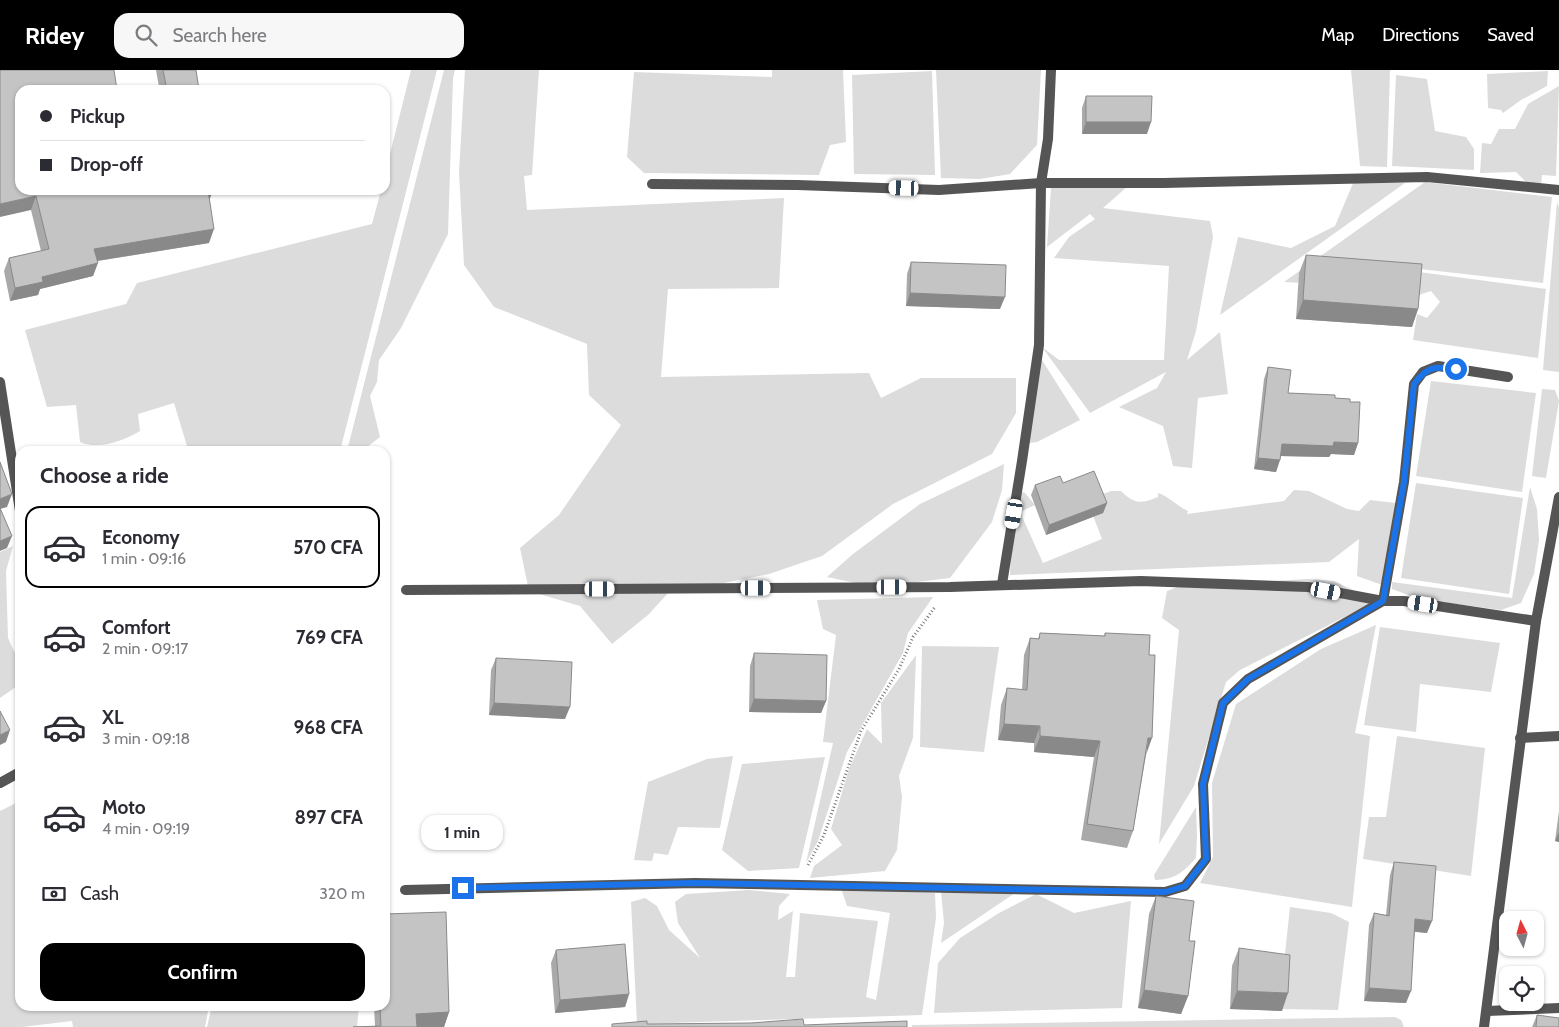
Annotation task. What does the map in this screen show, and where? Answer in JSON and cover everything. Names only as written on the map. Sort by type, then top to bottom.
[{"type":"street","points":[[1002,584],[1039,345],[1041,183],[1048,139],[1051,70]]},
{"type":"street","points":[[652,184],[797,185],[940,190],[1041,183],[1163,184],[1427,177],[1559,190]]},
{"type":"street","points":[[404,890],[695,883],[1165,892],[1185,886],[1206,859],[1203,784],[1223,703],[1248,679],[1383,601],[1404,482],[1414,384],[1424,372],[1438,366],[1508,377]]},
{"type":"street","points":[[0,382],[15,479]]},
{"type":"street","points":[[1484,1027],[1536,621],[1559,497]]},
{"type":"street","points":[[406,590],[950,587],[1142,581],[1308,587],[1383,601],[1404,601],[1536,621]]},
{"type":"street","points":[[1520,738],[1559,736]]},
{"type":"street","points":[[0,783],[15,775]]},
{"type":"street","points":[[1487,1012],[1559,1008]]},
{"type":"path","points":[[798,884],[824,835],[861,731],[899,669],[913,637],[950,587]]},
{"type":"shaded area","points":[[411,70],[437,70],[341,446],[187,446],[174,403],[138,414],[140,431],[126,438],[103,445],[87,444],[80,442],[76,405],[47,407],[25,330],[126,304],[137,283],[372,224],[380,195],[390,195],[390,154]]},
{"type":"shaded area","points":[[444,70],[455,70],[453,78],[448,234],[401,328],[379,360],[377,382],[370,396],[380,437],[368,446],[348,446]]},
{"type":"shaded area","points":[[465,70],[539,70],[532,175],[524,176],[527,210],[784,198],[779,288],[668,289],[661,377],[869,373],[881,398],[921,378],[1016,378],[1016,413],[992,454],[893,504],[822,556],[769,574],[709,586],[671,590],[648,615],[612,644],[580,606],[529,591],[520,548],[559,515],[621,425],[589,395],[587,344],[494,307],[464,265],[459,172]]},
{"type":"shaded area","points":[[772,70],[843,70],[846,142],[830,145],[819,175],[644,173],[627,157],[634,72],[772,77]]},
{"type":"shaded area","points":[[936,70],[1041,70],[1037,145],[1010,174],[980,179],[941,178]]},
{"type":"shaded area","points":[[1351,70],[1390,70],[1387,167],[1360,166]]},
{"type":"shaded area","points":[[932,71],[935,175],[854,174],[852,75]]},
{"type":"shaded area","points":[[1548,71],[1547,86],[1521,100],[1503,113],[1501,110],[1488,108],[1487,74]]},
{"type":"shaded area","points":[[1396,75],[1427,79],[1435,131],[1466,137],[1474,149],[1474,170],[1392,166]]},
{"type":"shaded area","points":[[1559,86],[1556,176],[1542,175],[1541,184],[1526,182],[1516,172],[1480,173],[1482,143],[1491,144],[1499,129],[1515,129],[1528,104]]},
{"type":"shaded area","points":[[1354,181],[1405,183],[1220,315],[1238,237],[1291,248],[1335,226]]},
{"type":"shaded area","points":[[1425,182],[1552,197],[1543,283],[1411,268],[1407,289],[1284,282]]},
{"type":"shaded area","points":[[1128,186],[1103,208],[1210,221],[1213,237],[1196,331],[1187,360],[1220,332],[1228,394],[1198,398],[1192,468],[1173,466],[1163,426],[1119,407],[1157,388],[1166,372],[1090,413],[1042,347],[1059,360],[1164,360],[1169,266],[1054,258],[1069,237],[1095,219],[1090,214],[1047,247],[1051,188]]},
{"type":"shaded area","points":[[1557,202],[1559,208],[1559,372],[1543,370]]},
{"type":"shaded area","points":[[1419,272],[1546,289],[1538,358],[1413,340],[1417,314],[1427,318],[1440,302],[1431,291],[1416,296]]},
{"type":"shaded area","points":[[1040,357],[1080,420],[1037,442],[1023,444]]},
{"type":"shaded area","points":[[1431,381],[1536,393],[1522,492],[1416,476]]},
{"type":"shaded area","points":[[1542,389],[1555,390],[1559,401],[1546,478],[1532,476]]},
{"type":"shaded area","points":[[1004,464],[1002,490],[992,522],[950,578],[875,587],[827,577],[853,554],[920,504]]},
{"type":"shaded area","points":[[1416,483],[1523,498],[1509,594],[1401,578]]},
{"type":"shaded area","points":[[1530,487],[1537,509],[1539,540],[1534,574],[1521,603],[1501,610],[1419,599],[1392,589],[1392,582],[1512,598]]},
{"type":"shaded area","points":[[1294,490],[1309,491],[1347,509],[1359,511],[1370,500],[1396,503],[1382,585],[1357,576],[1359,539],[1329,562],[1010,575],[1013,496],[1024,492],[1035,505],[1020,512],[1043,563],[1102,539],[1087,500],[1111,491],[1121,491],[1137,502],[1158,497],[1158,493],[1188,511],[1187,514],[1284,501]]},
{"type":"shaded area","points":[[13,546],[6,571],[8,638],[15,653],[15,688],[0,698],[0,552]]},
{"type":"shaded area","points":[[1309,579],[1334,581],[1376,601],[1240,670],[1226,682],[1194,786],[1159,844],[1179,630],[1162,618],[1167,591],[1180,586]]},
{"type":"shaded area","points":[[933,597],[908,633],[903,653],[847,752],[818,841],[806,863],[833,743],[823,742],[836,635],[823,629],[817,600]]},
{"type":"shaded area","points":[[1376,625],[1355,733],[1370,736],[1352,907],[1200,883],[1213,857],[1212,783],[1236,704],[1321,649]]},
{"type":"shaded area","points":[[1380,627],[1500,643],[1491,692],[1420,684],[1416,732],[1364,725]]},
{"type":"shaded area","points":[[922,646],[999,647],[984,752],[920,747]]},
{"type":"shaded area","points":[[916,655],[913,738],[899,776],[902,797],[897,850],[885,871],[810,878],[814,866],[842,845],[831,829],[849,769],[867,729],[882,744],[881,703]]},
{"type":"shaded area","points":[[1397,736],[1485,748],[1471,876],[1363,859],[1369,817],[1386,817]]},
{"type":"shaded area","points":[[733,756],[720,828],[678,827],[668,855],[654,853],[652,861],[634,860],[648,782],[707,759]]},
{"type":"shaded area","points":[[825,757],[799,868],[748,871],[722,850],[742,764]]},
{"type":"shaded area","points":[[15,804],[15,1011],[208,1011],[205,1027],[73,1027],[72,1021],[22,1027],[0,1027],[0,811]]},
{"type":"shaded area","points":[[1196,807],[1196,858],[1187,868],[1174,877],[1155,880],[1154,875]]},
{"type":"shaded area","points":[[841,888],[935,893],[936,918],[922,1015],[637,1024],[631,902],[645,898],[657,906],[669,930],[700,958],[678,923],[675,902],[686,894],[749,890],[790,894],[779,906],[778,920],[793,911],[786,977],[795,977],[800,913],[878,921],[866,997],[876,1000],[890,913],[847,906]]},
{"type":"shaded area","points":[[941,891],[1015,893],[941,943],[944,923]]},
{"type":"shaded area","points":[[1036,894],[1074,913],[1131,901],[1122,1008],[934,1013],[938,963],[960,938],[999,913]]},
{"type":"shaded area","points":[[1290,907],[1331,913],[1349,922],[1338,1010],[1279,1009]]},
{"type":"shaded area","points":[[211,1011],[359,1011],[357,1027],[207,1027]]},
{"type":"shaded area","points":[[1395,1017],[1401,1020],[1404,1027],[912,1027],[912,1025]]},
{"type":"building","points":[[0,70],[114,70],[116,85],[15,85],[15,195],[209,195],[214,229],[94,249],[98,263],[42,277],[43,282],[15,288],[9,258],[49,249],[36,196],[0,204]]},
{"type":"building","points":[[163,70],[196,70],[198,85],[166,85]]},
{"type":"building","points":[[1086,96],[1152,96],[1151,122],[1086,122]]},
{"type":"building","points":[[1306,255],[1422,264],[1418,309],[1303,300]]},
{"type":"building","points":[[911,262],[1006,265],[1005,297],[910,293]]},
{"type":"building","points":[[1268,367],[1291,370],[1288,393],[1335,395],[1335,398],[1350,399],[1350,402],[1360,402],[1358,443],[1334,442],[1333,446],[1282,444],[1280,460],[1258,458]]},
{"type":"building","points":[[0,462],[12,494],[0,499]]},
{"type":"building","points":[[1094,471],[1107,503],[1049,525],[1035,485],[1060,476],[1063,483]]},
{"type":"building","points":[[0,508],[12,536],[0,541]]},
{"type":"building","points":[[1040,633],[1105,636],[1105,633],[1150,635],[1149,655],[1155,655],[1152,738],[1148,738],[1133,831],[1087,824],[1100,741],[1040,736],[1040,726],[1004,724],[1007,688],[1027,690],[1030,638],[1039,639]]},
{"type":"building","points":[[754,653],[827,655],[826,701],[754,699]]},
{"type":"building","points":[[496,658],[572,662],[570,707],[494,703]]},
{"type":"building","points":[[0,711],[10,730],[0,735]]},
{"type":"building","points":[[1394,862],[1436,866],[1432,921],[1415,919],[1411,991],[1369,988],[1374,913],[1389,916]]},
{"type":"building","points":[[1156,896],[1194,901],[1189,941],[1195,941],[1188,996],[1144,990]]},
{"type":"building","points":[[446,912],[449,1012],[416,1014],[417,1027],[353,1027],[381,1026],[380,1011],[390,1011],[390,914]]},
{"type":"building","points":[[625,944],[629,994],[560,1000],[556,950]]},
{"type":"building","points":[[1239,948],[1290,955],[1288,993],[1237,991]]},
{"type":"building","points":[[1537,1015],[1559,1018],[1559,1027],[1536,1027]]},
{"type":"building","points":[[803,1019],[804,1025],[907,1021],[907,1027],[612,1027],[612,1024],[647,1021],[647,1024],[751,1023]]},
{"type":"route","points":[[463,888],[695,883],[1165,892],[1185,886],[1206,859],[1203,784],[1223,703],[1248,679],[1383,601],[1404,482],[1414,384],[1424,372],[1438,366],[1456,369]]}]
